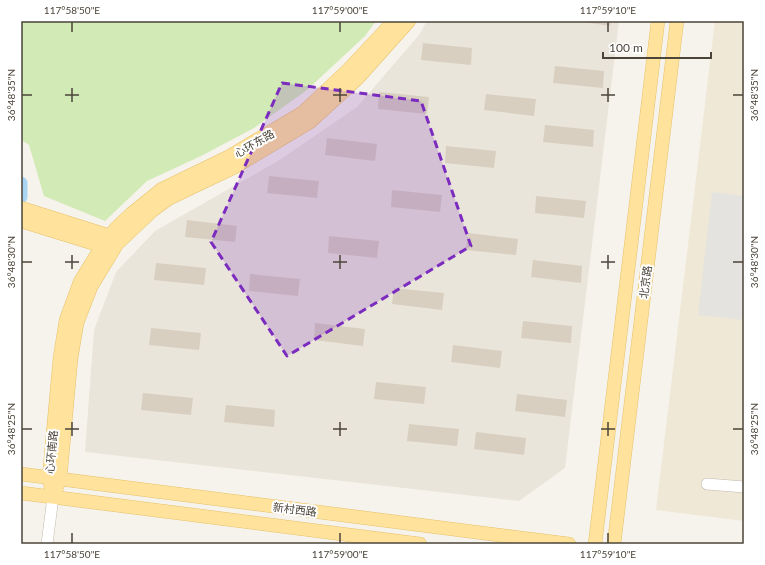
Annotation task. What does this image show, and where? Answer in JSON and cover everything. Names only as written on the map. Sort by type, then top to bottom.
[{"type":"main road","name":"心环东路","points":[[109,242],[131,214],[162,189],[230,156],[302,112],[350,69],[394,21]]},
{"type":"main road","name":"心环东路","points":[[109,242],[168,199],[252,158],[310,122],[358,78],[409,21]]},
{"type":"main road","name":"北京路","points":[[595,544],[658,21]]},
{"type":"main road","name":"北京路","points":[[614,544],[677,21]]},
{"type":"main road","points":[[21,208],[43,221],[109,242]]},
{"type":"main road","points":[[21,221],[43,221]]},
{"type":"main road","name":"心环南路","points":[[53,497],[60,357],[66,320],[80,282],[109,242]]},
{"type":"main road","name":"新村西路","points":[[21,474],[569,544]]},
{"type":"main road","name":"新村西路","points":[[21,493],[420,544]]},
{"type":"street","points":[[707,484],[744,487]]},
{"type":"street","points":[[47,544],[53,497]]},
{"type":"highlighted area","points":[[282,83],[421,101],[471,246],[287,356],[211,242]]},
{"type":"shaded area","points":[[427,21],[619,21],[565,468],[519,501],[85,452],[94,330],[116,272],[155,231],[278,161],[357,107],[419,35]]},
{"type":"shaded area","points":[[715,21],[744,21],[744,521],[656,510]]},
{"type":"shaded area","points":[[712,192],[744,196],[744,320],[698,315]]},
{"type":"green space","points":[[21,21],[376,21],[365,36],[307,90],[254,128],[201,156],[147,181],[105,221],[44,196],[29,145],[21,140]]},
{"type":"building","points":[[577,21],[611,21],[610,26]]},
{"type":"building","points":[[423,43],[472,48],[471,65],[421,60]]},
{"type":"building","points":[[555,66],[604,71],[603,88],[553,83]]},
{"type":"building","points":[[379,92],[429,97],[427,114],[378,109]]},
{"type":"building","points":[[486,94],[536,99],[534,116],[484,110]]},
{"type":"building","points":[[545,125],[594,130],[593,147],[543,142]]},
{"type":"building","points":[[327,138],[377,144],[375,161],[325,155]]},
{"type":"building","points":[[446,146],[496,151],[494,168],[445,163]]},
{"type":"building","points":[[269,176],[319,181],[317,198],[267,193]]},
{"type":"building","points":[[392,190],[442,195],[440,212],[391,207]]},
{"type":"building","points":[[536,196],[586,201],[584,218],[535,213]]},
{"type":"building","points":[[187,220],[237,226],[235,242],[185,237]]},
{"type":"building","points":[[468,233],[518,239],[516,255],[466,250]]},
{"type":"building","points":[[329,236],[379,241],[377,258],[328,253]]},
{"type":"building","points":[[533,260],[582,266],[581,283],[531,277]]},
{"type":"building","points":[[156,263],[206,268],[204,285],[154,280]]},
{"type":"building","points":[[250,274],[300,279],[298,296],[249,291]]},
{"type":"building","points":[[394,288],[444,293],[442,310],[392,304]]},
{"type":"building","points":[[523,321],[572,326],[571,343],[521,338]]},
{"type":"building","points":[[315,323],[365,329],[363,346],[314,340]]},
{"type":"building","points":[[151,328],[201,333],[199,350],[149,345]]},
{"type":"building","points":[[453,345],[502,351],[500,368],[451,362]]},
{"type":"building","points":[[376,382],[426,387],[424,404],[374,399]]},
{"type":"building","points":[[143,393],[193,398],[191,415],[141,410]]},
{"type":"building","points":[[517,394],[567,400],[565,417],[515,411]]},
{"type":"building","points":[[226,405],[275,410],[274,427],[224,422]]},
{"type":"building","points":[[409,424],[459,429],[457,446],[407,441]]},
{"type":"building","points":[[476,432],[526,438],[524,455],[474,449]]},
{"type":"waterway","points":[[21,183],[21,197]]}]
